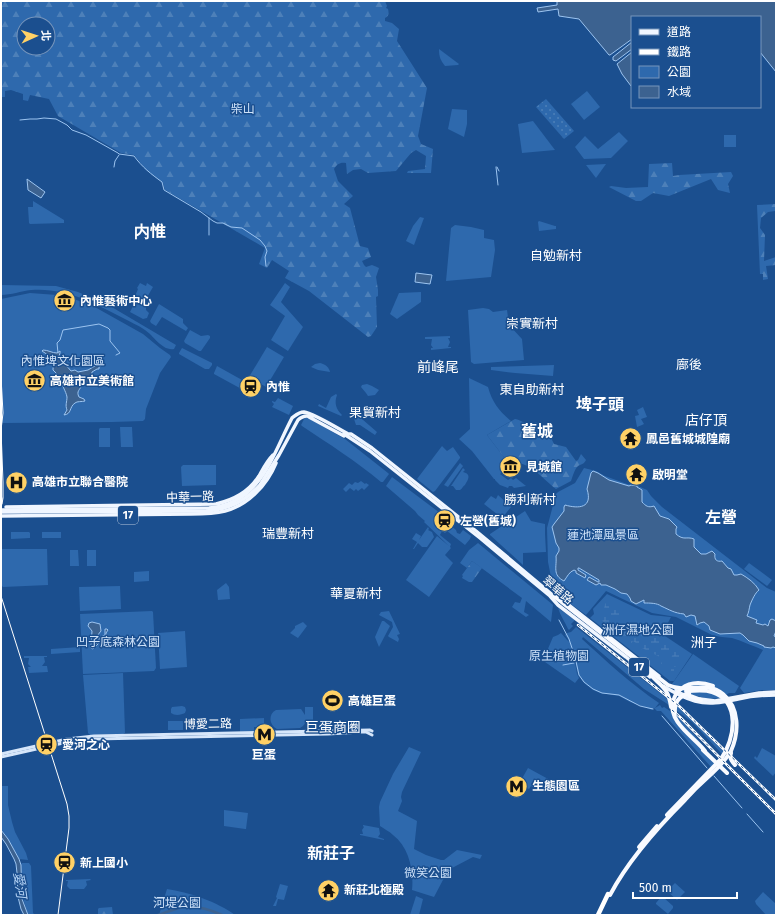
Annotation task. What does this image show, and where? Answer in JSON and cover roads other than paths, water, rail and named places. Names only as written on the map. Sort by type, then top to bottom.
[{"type":"highway","points":[[555,597],[585,623],[672,687],[680,689],[704,687],[712,688],[723,694],[733,707]]},
{"type":"highway","points":[[585,623],[670,688],[687,692],[704,691],[716,693],[724,698],[732,712],[733,728]]},
{"type":"highway","points":[[648,672],[666,689],[670,699],[672,713],[677,723],[728,772],[684,727],[676,715],[676,704],[680,697],[690,693],[704,691]]},
{"type":"highway","points":[[705,751],[678,723],[672,706],[675,696],[679,690],[696,683],[714,687],[725,693],[731,701],[736,722],[733,750],[730,757],[735,765]]},
{"type":"highway","points":[[609,894],[640,850],[667,818],[708,775],[727,749],[732,737],[734,722],[730,706],[717,692],[701,689],[689,691],[689,695],[701,700]]},
{"type":"highway","points":[[707,778],[726,756],[732,744],[735,723],[733,707],[729,700]]},
{"type":"highway","points":[[645,842],[675,808],[712,773],[728,755],[733,746],[735,736]]},
{"type":"highway","points":[[598,915],[621,872],[645,839],[674,806],[715,766]]},
{"type":"highway","points":[[672,809],[690,794]]},
{"type":"highway","points":[[598,915],[603,899]]},
{"type":"main road","points":[[304,412],[347,437],[350,436]]},
{"type":"main road","name":"中華一路","points":[[1,510],[216,504],[227,502],[250,487],[268,460],[275,453],[292,418],[301,413],[314,415],[350,436]]},
{"type":"main road","name":"中華一路","points":[[1,510],[220,510],[235,505],[249,496],[260,485],[279,455],[298,420],[303,416],[312,417],[350,436]]},
{"type":"main road","name":"翠華路","points":[[350,436],[372,448],[476,531],[555,597],[558,596],[679,692],[701,700],[729,700]]},
{"type":"main road","name":"翠華路","points":[[350,436],[480,538],[550,596],[558,605],[585,623],[659,684],[679,695],[693,701],[703,703],[716,703],[776,694]]},
{"type":"main road","name":"中華一路","points":[[1,516],[208,514],[224,512],[246,502],[258,491],[276,464],[276,459]]},
{"type":"main road","name":"博愛二路","points":[[45,746],[94,739],[361,732],[372,733]]},
{"type":"main road","points":[[1,754],[45,746]]},
{"type":"main road","points":[[1,757],[45,746]]},
{"type":"water","points":[[557,1],[776,1],[776,72],[761,53],[761,16],[631,16],[631,40],[609,55],[579,19],[559,16],[558,9],[538,12],[537,8],[557,5]]},
{"type":"water","points":[[631,43],[631,50],[616,61],[613,60],[613,57]]},
{"type":"water","points":[[631,53],[631,86],[622,74],[617,64]]},
{"type":"water","points":[[27,179],[45,192],[41,198],[28,190]]},
{"type":"water","points":[[416,273],[432,275],[430,284],[415,282]]},
{"type":"water","points":[[42,351],[57,353],[60,351],[60,358],[71,371],[75,370],[78,372],[88,370],[100,363],[102,360],[102,365],[99,369],[92,372],[90,385],[82,385],[78,393],[79,397],[85,401],[75,403],[67,414],[64,415],[67,410],[67,397],[61,378],[53,370],[53,363],[50,357]]},
{"type":"water","name":"蓮池潭風景區","points":[[593,471],[609,480],[629,486],[637,486],[642,490],[642,502],[650,507],[654,506],[660,516],[669,519],[677,527],[676,534],[683,538],[694,539],[694,547],[701,554],[706,554],[712,551],[715,554],[716,560],[722,561],[728,568],[731,569],[734,575],[741,574],[749,579],[759,590],[750,605],[747,616],[757,620],[756,623],[763,625],[765,624],[768,626],[770,620],[772,619],[776,621],[776,631],[774,636],[776,637],[776,648],[764,647],[749,641],[740,633],[720,634],[710,630],[709,626],[704,622],[697,625],[695,616],[691,615],[686,617],[684,614],[675,612],[658,604],[644,603],[644,600],[636,604],[631,601],[627,594],[621,593],[606,585],[601,585],[600,583],[596,585],[587,580],[589,577],[599,582],[599,580],[579,568],[578,570],[586,575],[585,578],[576,573],[574,570],[569,573],[564,581],[560,579],[556,573],[556,556],[559,548],[556,543],[552,527],[564,511],[565,505],[575,507],[584,506],[588,500],[587,489],[591,473]]},
{"type":"water","points":[[92,622],[100,624],[101,631],[93,641],[93,647],[99,638],[105,635],[105,629],[108,630],[106,636],[100,639],[98,644],[93,649],[91,648],[92,631],[88,626],[89,623]]},
{"type":"water","name":"愛河","points":[[1,830],[8,839],[21,865],[22,899],[28,915],[24,915],[21,909],[18,897],[16,864],[1,837]]},
{"type":"waterway","points":[[20,120],[44,118],[56,119],[67,125],[72,130],[86,135],[119,154],[134,156],[140,164],[162,182],[164,190],[213,221],[223,223],[231,227],[242,228],[260,240],[267,251],[265,257],[266,266]]},
{"type":"waterway","points":[[114,167],[115,161],[119,155]]},
{"type":"waterway","points":[[496,167],[498,185]]},
{"type":"waterway","points":[[497,167],[499,171]]},
{"type":"waterway","points":[[209,218],[209,235]]},
{"type":"waterway","points":[[58,353],[57,343],[60,340],[63,330],[99,324],[110,330],[110,341],[120,353],[116,355]]},
{"type":"waterway","points":[[559,620],[569,639],[579,675],[584,682],[593,689],[602,693],[619,695],[640,706],[653,709]]},
{"type":"waterway","points":[[563,665],[574,663]]},
{"type":"waterway","points":[[662,716],[707,768]]},
{"type":"waterway","points":[[714,776],[742,808]]},
{"type":"waterway","points":[[747,814],[763,832]]},
{"type":"waterway","name":"愛河","points":[[158,915],[185,907],[195,907],[222,915]]},
{"type":"tram line","points":[[1,377],[3,413],[1,430],[3,482],[2,504]]},
{"type":"tram line","points":[[1,514],[2,498]]},
{"type":"tram line","points":[[1,539],[1,559]]},
{"type":"tram line","points":[[1,596],[67,804],[69,828],[58,915]]},
{"type":"railway","points":[[578,625],[679,706],[776,800]]},
{"type":"railway","points":[[672,710],[776,814]]},
{"type":"place","name":"內惟藝術中心","points":[[65,301]]},
{"type":"place","name":"高雄市立美術館","points":[[35,381]]},
{"type":"place","name":"內惟","points":[[251,387]]},
{"type":"place","name":"鳳邑舊城城隍廟","points":[[630,439]]},
{"type":"place","name":"見城館","points":[[510,467]]},
{"type":"place","name":"啟明堂","points":[[636,475]]},
{"type":"place","name":"高雄市立聯合醫院","points":[[17,482]]},
{"type":"place","name":"左營(舊城)","points":[[445,521]]},
{"type":"place","name":"高雄巨蛋","points":[[332,701]]},
{"type":"place","name":"巨蛋","points":[[264,734]]},
{"type":"place","name":"愛河之心","points":[[47,745]]},
{"type":"place","name":"生態園區","points":[[516,786]]},
{"type":"place","name":"新上國小","points":[[64,863]]},
{"type":"place","name":"新莊北極殿","points":[[329,890]]},
{"type":"district","name":"内惟","points":[[150,231]]},
{"type":"district","name":"自勉新村","points":[[556,255]]},
{"type":"district","name":"崇實新村","points":[[532,323]]},
{"type":"district","name":"廍後","points":[[689,364]]},
{"type":"district","name":"前峰尾","points":[[438,367]]},
{"type":"district","name":"東自助新村","points":[[532,389]]},
{"type":"district","name":"埤子頭","points":[[600,404]]},
{"type":"district","name":"果貿新村","points":[[375,412]]},
{"type":"district","name":"店仔頂","points":[[706,420]]},
{"type":"district","name":"舊城","points":[[537,431]]},
{"type":"district","name":"勝利新村","points":[[530,499]]},
{"type":"district","name":"左營","points":[[721,517]]},
{"type":"district","name":"瑞豐新村","points":[[288,533]]},
{"type":"district","name":"華夏新村","points":[[356,593]]},
{"type":"district","name":"洲子","points":[[704,642]]},
{"type":"district","name":"巨蛋商圈","points":[[333,727]]},
{"type":"district","name":"新莊子","points":[[331,853]]},
{"type":"park label","name":"柴山","points":[[243,109]]},
{"type":"park label","name":"內惟埤文化園區","points":[[63,361]]},
{"type":"park label","name":"洲仔濕地公園","points":[[638,630]]},
{"type":"park label","name":"凹子底森林公園","points":[[118,642]]},
{"type":"park label","name":"原生植物園","points":[[559,656]]},
{"type":"park label","name":"微笑公園","points":[[428,873]]},
{"type":"park label","name":"河堤公園","points":[[177,903]]}]
